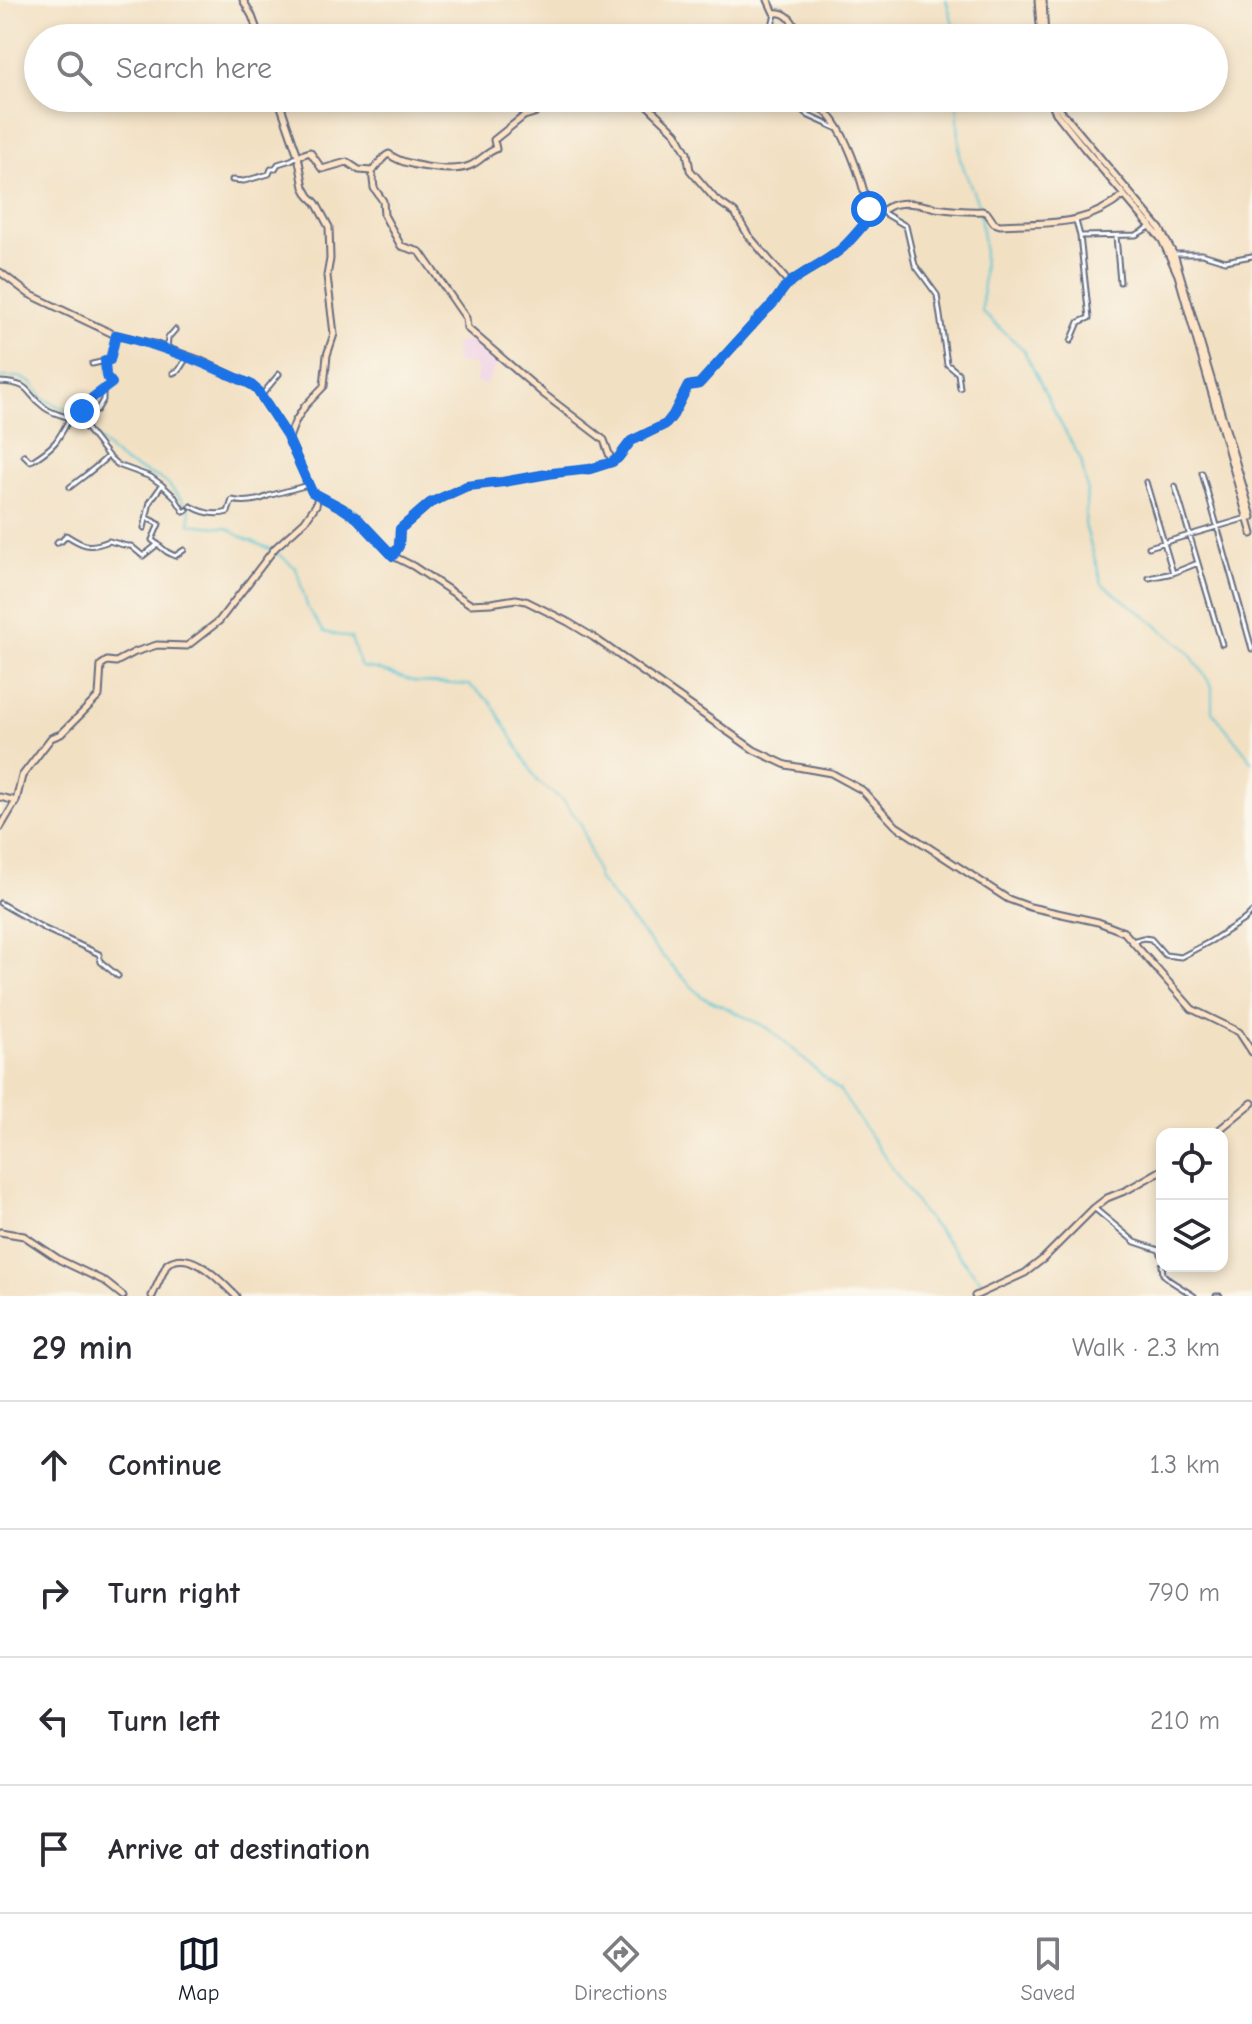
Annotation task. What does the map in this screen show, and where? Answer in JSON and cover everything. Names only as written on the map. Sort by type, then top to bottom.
[{"type":"street","points":[[243,0],[255,24]]},
{"type":"street","points":[[768,0],[774,13],[783,12],[792,24]]},
{"type":"street","points":[[1041,0],[1042,24]]},
{"type":"street","points":[[772,24],[776,13]]},
{"type":"street","points":[[283,112],[298,156],[304,187],[329,227],[327,276],[334,334],[327,355],[324,386],[300,414],[288,439]]},
{"type":"street","points":[[232,180],[244,181],[269,174],[278,164],[310,152],[322,169],[347,162],[359,170],[372,171],[389,154],[394,158],[444,169],[466,167],[496,149],[494,140],[524,116],[537,112]]},
{"type":"street","points":[[654,112],[676,133],[687,153],[690,170],[715,199],[735,213],[748,235],[789,283]]},
{"type":"street","points":[[804,112],[838,129]]},
{"type":"street","points":[[393,556],[399,546],[400,529],[430,503],[454,491],[467,486],[590,469],[618,458],[631,441],[666,424],[688,386],[699,384],[774,305],[789,283],[840,250],[870,218],[865,192],[848,148],[826,112]]},
{"type":"street","points":[[1056,112],[1151,226],[1170,255],[1250,517]]},
{"type":"street","points":[[1062,112],[1160,229],[1174,254],[1250,517],[1252,534]]},
{"type":"street","points":[[372,171],[374,188],[383,201],[384,215],[401,246],[420,252],[466,318],[467,328],[545,395],[604,440],[612,462]]},
{"type":"street","points":[[882,212],[894,204],[921,204],[980,211],[1000,225],[1076,221],[1107,209],[1124,195]]},
{"type":"street","points":[[869,209],[882,212],[906,226],[915,265],[937,295],[947,364],[958,373],[960,388]]},
{"type":"street","points":[[1071,341],[1079,322],[1089,318],[1076,221]]},
{"type":"street","points":[[1080,236],[1136,235],[1151,226]]},
{"type":"street","points":[[1116,236],[1120,282]]},
{"type":"street","points":[[1174,254],[1194,253],[1225,261],[1252,256]]},
{"type":"street","points":[[0,272],[29,294],[116,335],[188,356],[250,384],[288,439],[312,492],[357,518],[393,556],[470,604],[516,599],[538,606],[568,622],[754,750],[786,765],[831,773],[862,790],[896,826],[1008,899],[1124,932],[1192,1009],[1239,1032],[1252,1052]]},
{"type":"street","points":[[167,349],[168,338],[175,330]]},
{"type":"street","points":[[92,364],[110,360],[116,335]]},
{"type":"street","points":[[173,373],[179,370],[188,356]]},
{"type":"street","points":[[0,382],[21,385],[43,407],[69,419],[78,417],[92,398],[112,383],[106,376],[105,360]]},
{"type":"street","points":[[261,396],[279,374]]},
{"type":"street","points":[[97,410],[103,400],[102,391]]},
{"type":"street","points":[[78,417],[118,465],[151,477],[174,496],[184,512],[189,508],[225,514],[232,500],[259,500],[308,485]]},
{"type":"street","points":[[24,455],[30,461],[46,452],[59,440],[69,419]]},
{"type":"street","points":[[70,487],[108,456]]},
{"type":"street","points":[[1202,473],[1252,649]]},
{"type":"street","points":[[1146,482],[1173,573]]},
{"type":"street","points":[[144,528],[150,502],[162,485]]},
{"type":"street","points":[[1175,486],[1222,644]]},
{"type":"street","points":[[0,828],[16,801],[22,776],[51,738],[61,734],[99,696],[101,665],[157,645],[187,646],[219,621],[272,553],[305,521],[318,496]]},
{"type":"street","points":[[1149,547],[1250,517]]},
{"type":"street","points":[[147,518],[159,524],[152,540],[175,556],[184,550]]},
{"type":"street","points":[[57,543],[66,535],[84,546],[109,541],[131,546],[143,556],[158,544]]},
{"type":"street","points":[[1149,578],[1198,563]]},
{"type":"street","points":[[0,797],[16,801]]},
{"type":"street","points":[[0,903],[45,929],[99,954],[101,962],[118,976]]},
{"type":"street","points":[[1132,941],[1151,939],[1165,955],[1181,957],[1211,941],[1252,912]]},
{"type":"street","points":[[1221,1128],[1252,1103]]},
{"type":"street","points":[[975,1296],[1025,1273],[1107,1198],[1156,1173]]},
{"type":"street","points":[[1094,1208],[1135,1242],[1156,1249]]},
{"type":"street","points":[[0,1232],[24,1236],[60,1260],[104,1281],[123,1296]]},
{"type":"street","points":[[152,1296],[167,1264],[176,1259],[202,1266],[236,1296]]},
{"type":"street","points":[[1163,1272],[1169,1280],[1194,1296]]},
{"type":"shaded area","points":[[474,339],[498,362],[486,385],[475,382],[477,372],[474,364],[456,363],[455,344]]},
{"type":"waterway","points":[[946,0],[953,24]]},
{"type":"waterway","points":[[958,112],[960,159],[979,206],[984,248],[982,312],[1023,349],[1081,460],[1087,488],[1085,525],[1102,584],[1187,650],[1212,686],[1212,711],[1252,761]]},
{"type":"waterway","points":[[0,377],[19,377],[32,383],[44,399],[76,415],[125,463],[168,484],[190,510],[190,524],[227,528],[270,549]]},
{"type":"waterway","points":[[276,552],[296,568],[308,609],[324,632],[351,638],[361,667],[416,682],[469,685],[491,702],[538,782],[564,801],[581,824],[599,880],[653,946],[701,996],[768,1028],[840,1091],[922,1212],[986,1287]]},
{"type":"route","points":[[82,411],[92,398],[112,383],[106,376],[105,360],[110,360],[116,335],[199,360],[257,390],[286,434],[312,492],[357,518],[393,556],[399,546],[400,529],[430,503],[454,491],[467,486],[590,469],[612,462],[631,441],[666,424],[688,386],[699,384],[774,305],[785,286],[840,250],[870,218],[869,209]]}]
